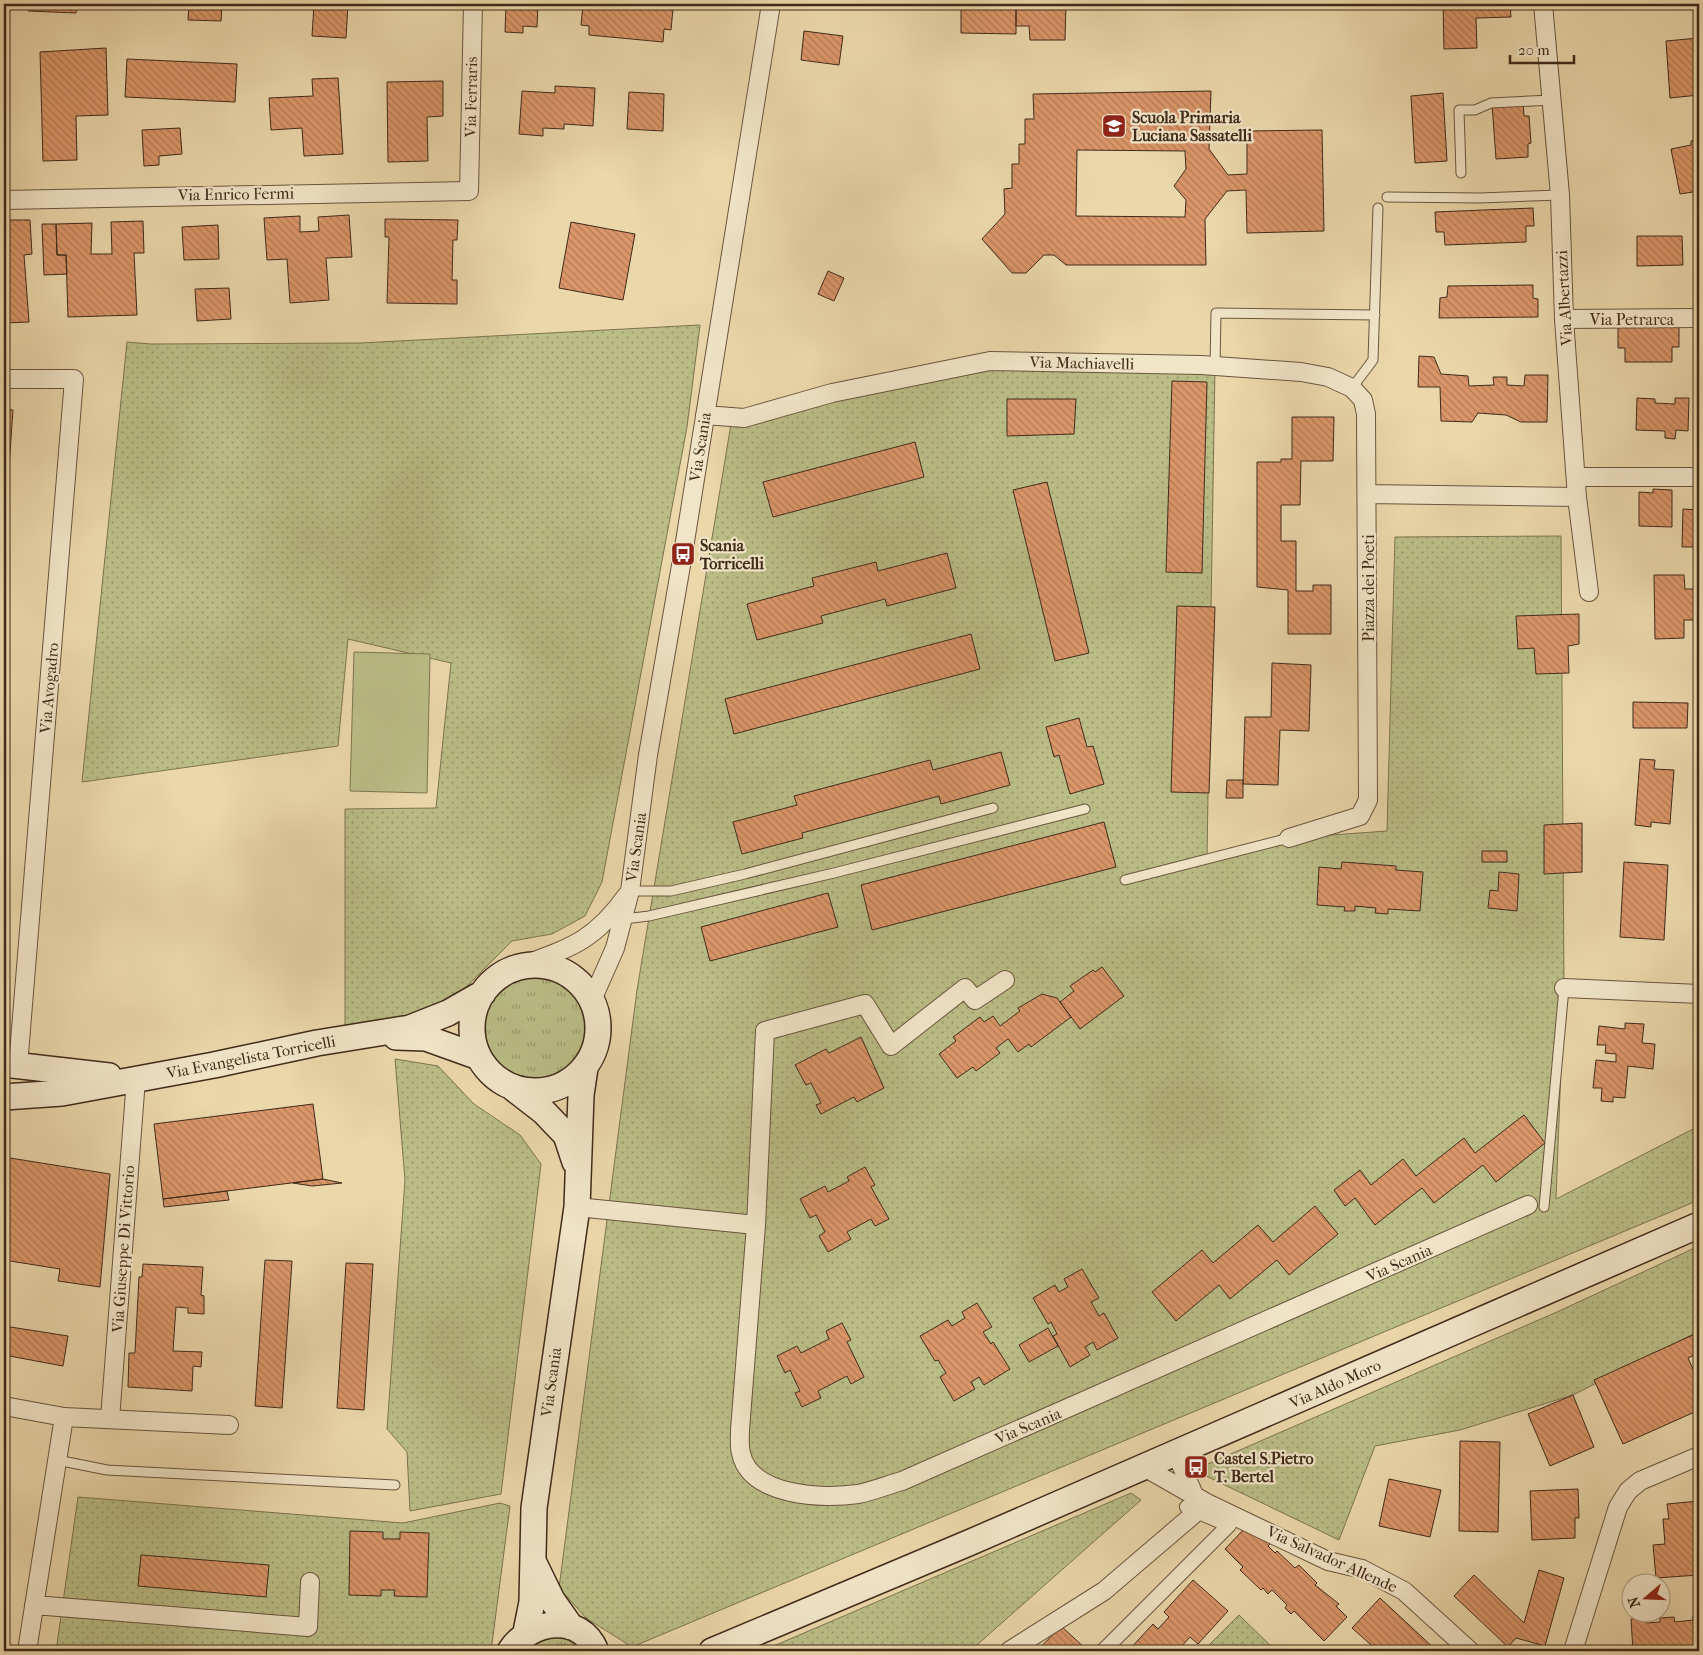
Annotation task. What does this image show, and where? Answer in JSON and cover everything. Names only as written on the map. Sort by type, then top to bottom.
[{"type":"main road","name":"Via Scania","points":[[511,1087],[531,1092],[551,1090],[570,1082],[584,1068],[594,1052],[598,1035],[597,1017],[592,1000],[579,983],[562,971],[542,966],[521,966],[493,981],[483,993],[475,1008],[472,1024],[473,1041],[479,1057],[487,1070],[544,1112],[566,1135],[579,1174]]},
{"type":"main road","name":"Via Evangelista Torricelli","points":[[4,1097],[62,1093],[317,1043],[366,1037],[410,1028],[448,1013],[483,993]]},
{"type":"main road","name":"Via Evangelista Torricelli","points":[[366,1037],[426,1038],[479,1057]]},
{"type":"main road","name":"Via Evangelista Torricelli","points":[[11,1065],[136,1079]]},
{"type":"main road","name":"Via Scania","points":[[510,1651],[526,1632],[532,1602],[532,1558],[539,1468],[577,1207],[581,1095],[584,1068]]},
{"type":"main road","name":"Via Aldo Moro","points":[[712,1651],[971,1542],[1699,1224]]},
{"type":"main road","name":"Via Scania","points":[[532,1558],[552,1600],[571,1627],[584,1635],[599,1650]]},
{"type":"main road","points":[[526,1632],[548,1625],[571,1627]]},
{"type":"street","name":"Via Ferraris","points":[[469,191],[473,4]]},
{"type":"street","name":"Via Scania","points":[[592,1000],[615,948],[615,920],[630,891],[648,755],[771,4]]},
{"type":"street","name":"Via Albertazzi","points":[[1544,4],[1560,195],[1564,319],[1577,497],[1589,592]]},
{"type":"street","name":"Via Enrico Fermi","points":[[4,200],[469,191]]},
{"type":"street","name":"Via Petrarca","points":[[1564,319],[1699,318]]},
{"type":"street","name":"Via Machiavelli","points":[[705,415],[744,418],[832,393],[990,361],[1216,366],[1302,372],[1328,377],[1352,388]]},
{"type":"street","name":"Via Avogadro","points":[[4,380],[74,379],[11,1065]]},
{"type":"street","points":[[1352,388],[1363,400],[1366,414],[1368,494],[1577,497]]},
{"type":"street","points":[[1576,477],[1699,477]]},
{"type":"street","name":"Piazza dei Poeti","points":[[1289,838],[1360,816],[1368,800],[1368,494]]},
{"type":"street","name":"Via Scania","points":[[521,966],[572,947],[615,920]]},
{"type":"street","name":"Via Scania","points":[[1005,980],[976,1000],[965,988],[891,1046],[866,1004],[764,1031],[756,1225],[740,1430],[741,1454],[758,1479],[779,1489],[806,1495],[859,1494],[902,1481],[1536,1206]]},
{"type":"street","points":[[1564,988],[1699,994]]},
{"type":"street","name":"Via Giuseppe Di Vittorio","points":[[110,1419],[136,1079]]},
{"type":"street","points":[[577,1207],[756,1225]]},
{"type":"street","points":[[4,1406],[64,1417],[229,1425]]},
{"type":"street","points":[[27,1651],[64,1417]]},
{"type":"street","points":[[1103,1651],[1229,1525],[1196,1504],[1176,1453]]},
{"type":"street","points":[[1574,1651],[1618,1506],[1628,1490],[1640,1480],[1699,1456]]},
{"type":"street","name":"Via Salvador Allende","points":[[1144,1467],[1196,1504],[1328,1561],[1362,1569],[1404,1591],[1470,1651]]},
{"type":"street","points":[[1010,1651],[1104,1591],[1196,1504]]},
{"type":"street","points":[[34,1605],[308,1627],[310,1582]]},
{"type":"lane","points":[[1461,173],[1459,110],[1475,110],[1490,103],[1552,100]]},
{"type":"lane","points":[[1387,197],[1480,198],[1560,195]]},
{"type":"lane","points":[[1352,388],[1373,360],[1378,208]]},
{"type":"lane","points":[[1216,366],[1216,313],[1375,314]]},
{"type":"lane","points":[[630,891],[671,891],[745,874],[993,808]]},
{"type":"lane","points":[[615,920],[649,916],[834,873],[1084,809]]},
{"type":"lane","points":[[1125,880],[1289,838]]},
{"type":"lane","points":[[1536,1206],[1564,988]]},
{"type":"lane","points":[[57,1460],[107,1470],[394,1485]]},
{"type":"green space","points":[[700,325],[687,427],[602,882],[585,916],[552,934],[512,941],[447,1006],[345,1043],[345,809],[436,808],[451,663],[348,639],[338,746],[82,782],[127,342],[151,344],[361,343]]},
{"type":"green space","points":[[990,361],[1215,366],[1207,857],[1289,838],[1387,831],[1395,537],[1561,536],[1564,988],[1556,1199],[1699,1126],[1699,1200],[632,1647],[586,1618],[559,1588],[637,990],[732,418]]},
{"type":"green space","points":[[354,652],[430,654],[427,793],[350,791]]},
{"type":"green space","points":[[535,976],[554,980],[571,991],[582,1008],[586,1027],[582,1046],[571,1063],[554,1074],[535,1078],[516,1074],[499,1063],[488,1046],[484,1027],[488,1008],[499,991],[516,980]]},
{"type":"green space","points":[[395,1059],[438,1066],[474,1104],[520,1135],[541,1164],[501,1494],[410,1511],[407,1452],[387,1429],[405,1180]]},
{"type":"green space","points":[[1699,1246],[1699,1331],[1573,1395],[1460,1430],[1375,1446],[1339,1540],[1204,1475],[1203,1466],[1557,1312]]},
{"type":"green space","points":[[1131,1493],[1141,1500],[970,1651],[762,1651]]},
{"type":"green space","points":[[78,1497],[403,1523],[500,1503],[510,1506],[491,1651],[56,1651]]},
{"type":"green space","points":[[1239,1615],[1276,1651],[1203,1651]]},
{"type":"green space","points":[[543,1638],[567,1639],[583,1651],[524,1651]]},
{"type":"building","points":[[29,4],[94,4],[94,6],[77,6],[76,13],[28,11]]},
{"type":"building","points":[[189,4],[222,4],[221,21],[188,20]]},
{"type":"building","points":[[314,4],[348,4],[346,38],[312,36]]},
{"type":"building","points":[[506,4],[538,4],[537,27],[523,26],[523,33],[505,32]]},
{"type":"building","points":[[583,4],[673,9],[671,30],[664,29],[663,42],[589,35],[589,26],[581,25]]},
{"type":"building","points":[[961,4],[1016,4],[1016,34],[961,33]]},
{"type":"building","points":[[1016,4],[1066,4],[1065,40],[1030,40],[1029,26],[1016,26]]},
{"type":"building","points":[[1443,4],[1510,4],[1511,17],[1476,18],[1477,48],[1444,49]]},
{"type":"building","points":[[804,31],[843,36],[839,65],[801,60]]},
{"type":"building","points":[[1699,38],[1699,95],[1670,98],[1666,41]]},
{"type":"building","points":[[106,48],[108,115],[76,116],[77,160],[43,161],[40,52]]},
{"type":"building","points":[[127,59],[237,64],[235,102],[125,97]]},
{"type":"building","points":[[338,78],[343,154],[304,156],[302,128],[271,130],[269,98],[313,96],[312,79]]},
{"type":"building","points":[[443,81],[443,116],[427,117],[428,161],[388,162],[387,82]]},
{"type":"building","points":[[555,86],[595,88],[593,126],[564,124],[564,129],[543,128],[543,136],[519,134],[522,91],[555,93]]},
{"type":"building","points":[[1211,91],[1209,149],[1228,175],[1247,174],[1247,131],[1322,130],[1324,231],[1247,233],[1246,190],[1227,191],[1205,219],[1206,265],[1066,265],[1054,255],[1044,255],[1026,273],[1012,273],[982,239],[1005,214],[1004,189],[1012,188],[1012,164],[1019,164],[1019,144],[1025,144],[1025,119],[1034,119],[1033,94]],"holes":[[[1077,150],[1185,151],[1186,169],[1174,186],[1186,200],[1185,217],[1076,216]]]},
{"type":"building","points":[[629,92],[664,94],[663,131],[627,129]]},
{"type":"building","points":[[1443,93],[1447,161],[1415,163],[1411,96]]},
{"type":"building","points":[[1523,101],[1524,116],[1529,116],[1531,143],[1528,144],[1528,157],[1496,159],[1492,104]]},
{"type":"building","points":[[180,128],[182,154],[159,156],[159,165],[144,166],[142,130]]},
{"type":"building","points":[[1699,139],[1699,191],[1680,194],[1671,149],[1691,145],[1691,141]]},
{"type":"building","points":[[1533,208],[1534,226],[1526,226],[1526,242],[1445,245],[1444,232],[1436,232],[1435,212]]},
{"type":"building","points":[[349,215],[352,257],[326,258],[329,300],[290,303],[287,259],[267,260],[264,218],[300,216],[300,232],[319,231],[318,217]]},
{"type":"building","points":[[385,219],[458,220],[457,240],[453,240],[452,280],[457,280],[457,304],[387,303],[389,237],[385,237]]},
{"type":"building","points":[[4,220],[30,220],[32,254],[24,255],[29,322],[4,323]]},
{"type":"building","points":[[143,221],[144,253],[134,253],[137,315],[68,317],[66,255],[57,255],[56,224],[92,223],[91,254],[112,254],[111,222]]},
{"type":"building","points":[[571,222],[635,234],[623,300],[559,288]]},
{"type":"building","points":[[42,224],[56,224],[57,255],[66,255],[67,274],[44,275]]},
{"type":"building","points":[[218,225],[219,259],[184,260],[182,227]]},
{"type":"building","points":[[1637,236],[1682,236],[1683,265],[1637,266]]},
{"type":"building","points":[[828,271],[844,278],[834,301],[818,294]]},
{"type":"building","points":[[1533,285],[1533,298],[1538,299],[1538,317],[1439,318],[1440,298],[1447,297],[1448,286]]},
{"type":"building","points":[[229,288],[231,319],[197,321],[195,289]]},
{"type":"building","points":[[1618,327],[1679,327],[1679,347],[1672,347],[1672,362],[1625,362],[1625,348],[1618,348]]},
{"type":"building","points":[[1419,356],[1434,357],[1441,374],[1468,376],[1469,386],[1494,385],[1493,377],[1507,377],[1507,385],[1524,386],[1525,375],[1548,375],[1547,422],[1521,422],[1506,415],[1478,413],[1472,422],[1441,421],[1440,387],[1418,387]]},
{"type":"building","points":[[1172,381],[1207,382],[1202,573],[1166,572]]},
{"type":"building","points":[[1637,398],[1655,399],[1655,403],[1675,404],[1675,398],[1689,398],[1688,431],[1676,430],[1675,439],[1665,438],[1665,431],[1636,430]]},
{"type":"building","points":[[1007,399],[1076,399],[1074,434],[1007,436]]},
{"type":"building","points":[[4,409],[13,410],[5,524],[4,524]]},
{"type":"building","points":[[1292,417],[1334,417],[1333,461],[1301,461],[1300,505],[1281,505],[1281,541],[1296,541],[1296,591],[1313,591],[1313,585],[1331,585],[1331,634],[1288,634],[1288,590],[1257,587],[1257,462],[1281,462],[1281,459],[1292,459]]},
{"type":"building","points":[[915,442],[924,477],[773,517],[763,482]]},
{"type":"building","points":[[1047,482],[1089,653],[1055,661],[1013,490]]},
{"type":"building","points":[[1653,489],[1672,490],[1672,527],[1639,526],[1639,492],[1653,493]]},
{"type":"building","points":[[1683,509],[1699,510],[1699,547],[1682,547]]},
{"type":"building","points":[[947,553],[956,588],[887,606],[885,599],[821,616],[823,623],[757,640],[747,604],[814,586],[812,578],[876,562],[878,571]]},
{"type":"building","points":[[1654,575],[1684,575],[1685,589],[1699,589],[1699,620],[1684,620],[1684,638],[1655,639]]},
{"type":"building","points":[[1177,606],[1215,607],[1209,793],[1171,792]]},
{"type":"building","points":[[1579,614],[1579,644],[1568,646],[1569,673],[1536,674],[1534,648],[1518,649],[1516,616]]},
{"type":"building","points":[[971,634],[980,669],[734,734],[725,699]]},
{"type":"building","points":[[1272,663],[1311,665],[1309,731],[1280,730],[1278,785],[1243,784],[1245,717],[1271,717]]},
{"type":"building","points":[[1633,702],[1688,703],[1687,728],[1633,728]]},
{"type":"building","points":[[1079,718],[1087,747],[1093,746],[1104,784],[1070,794],[1059,755],[1054,757],[1046,727]]},
{"type":"building","points":[[1001,752],[1010,785],[941,804],[939,796],[802,833],[803,838],[742,854],[733,822],[797,805],[794,796],[930,760],[933,770]]},
{"type":"building","points":[[1640,759],[1655,760],[1654,769],[1674,770],[1670,824],[1651,822],[1651,827],[1635,825]]},
{"type":"building","points":[[1227,780],[1243,780],[1243,798],[1226,798]]},
{"type":"building","points":[[1104,822],[1116,867],[872,930],[861,885]]},
{"type":"building","points":[[1582,823],[1582,872],[1544,874],[1544,825]]},
{"type":"building","points":[[1482,851],[1507,851],[1507,862],[1482,862]]},
{"type":"building","points":[[1342,862],[1396,866],[1396,870],[1423,872],[1420,911],[1388,909],[1388,914],[1375,913],[1376,908],[1355,906],[1355,911],[1344,911],[1345,907],[1317,905],[1319,867],[1341,869]]},
{"type":"building","points":[[1624,862],[1668,865],[1664,940],[1620,937]]},
{"type":"building","points":[[1499,872],[1519,874],[1517,911],[1488,908],[1490,890],[1498,891]]},
{"type":"building","points":[[828,893],[838,927],[710,961],[701,927]]},
{"type":"building","points":[[1102,967],[1124,996],[1080,1029],[1060,1002],[1074,991],[1070,986],[1093,970],[1095,972]]},
{"type":"building","points":[[1042,994],[1057,998],[1071,1017],[1031,1047],[1029,1044],[1018,1052],[1008,1039],[996,1048],[1000,1053],[976,1071],[973,1067],[957,1078],[939,1054],[956,1041],[953,1037],[980,1017],[984,1022],[993,1016],[1000,1026],[1020,1011],[1018,1008]]},
{"type":"building","points":[[1625,1023],[1644,1024],[1642,1043],[1655,1044],[1653,1069],[1628,1066],[1625,1098],[1613,1097],[1613,1102],[1601,1101],[1602,1088],[1593,1088],[1596,1060],[1616,1062],[1616,1054],[1605,1053],[1606,1045],[1597,1045],[1599,1026],[1625,1029]]},
{"type":"building","points":[[1697,1029],[1699,1029],[1699,1072],[1696,1072]]},
{"type":"building","points":[[861,1037],[884,1088],[857,1102],[854,1097],[821,1114],[816,1105],[821,1103],[811,1083],[806,1085],[795,1065],[826,1049],[829,1053]]},
{"type":"building","points":[[313,1104],[323,1179],[163,1199],[154,1124]]},
{"type":"building","points":[[1524,1115],[1545,1143],[1496,1182],[1483,1165],[1434,1203],[1422,1188],[1375,1225],[1355,1198],[1345,1206],[1334,1190],[1360,1170],[1371,1185],[1403,1159],[1416,1176],[1464,1138],[1475,1153]]},
{"type":"building","points":[[4,1157],[110,1174],[100,1287],[58,1281],[60,1269],[4,1260]]},
{"type":"building","points":[[865,1167],[875,1185],[871,1187],[889,1219],[875,1226],[871,1219],[847,1232],[851,1239],[828,1252],[819,1236],[825,1232],[816,1215],[810,1218],[800,1199],[825,1186],[828,1192],[849,1181],[847,1177]]},
{"type":"building","points":[[323,1179],[342,1183],[312,1186],[293,1183]]},
{"type":"building","points":[[227,1191],[229,1200],[164,1207],[163,1199]]},
{"type":"building","points":[[1315,1206],[1338,1234],[1289,1275],[1277,1260],[1230,1299],[1219,1285],[1176,1321],[1152,1292],[1202,1250],[1213,1263],[1258,1225],[1273,1242]]},
{"type":"building","points":[[265,1260],[292,1261],[282,1408],[255,1406]]},
{"type":"building","points":[[346,1263],[373,1264],[364,1410],[337,1408]]},
{"type":"building","points":[[143,1264],[203,1267],[201,1295],[204,1296],[204,1314],[188,1313],[188,1308],[176,1307],[173,1351],[202,1352],[201,1367],[193,1366],[192,1391],[128,1387],[129,1353],[135,1353],[139,1277],[142,1277]]},
{"type":"building","points":[[1082,1269],[1099,1298],[1091,1302],[1099,1316],[1104,1313],[1118,1338],[1097,1350],[1093,1342],[1085,1347],[1090,1355],[1070,1367],[1053,1336],[1057,1334],[1051,1322],[1048,1324],[1033,1298],[1055,1285],[1059,1292],[1068,1287],[1064,1279]]},
{"type":"building","points":[[977,1303],[992,1327],[983,1332],[991,1344],[993,1342],[1010,1369],[984,1385],[979,1377],[971,1382],[975,1389],[954,1401],[940,1377],[946,1373],[938,1360],[935,1361],[920,1336],[948,1320],[952,1326],[965,1318],[962,1312]]},
{"type":"building","points":[[842,1323],[851,1340],[847,1342],[864,1377],[851,1384],[847,1376],[818,1391],[821,1398],[802,1407],[795,1393],[800,1391],[790,1370],[785,1373],[777,1356],[797,1346],[801,1353],[829,1339],[826,1331]]},
{"type":"building","points":[[4,1326],[68,1336],[63,1366],[4,1355]]},
{"type":"building","points":[[1048,1328],[1058,1346],[1029,1362],[1019,1345]]},
{"type":"building","points":[[1695,1334],[1699,1342],[1699,1353],[1688,1358],[1699,1382],[1699,1410],[1623,1444],[1594,1380]]},
{"type":"building","points":[[1573,1395],[1594,1447],[1550,1466],[1528,1414]]},
{"type":"building","points":[[1460,1441],[1500,1442],[1498,1532],[1459,1531]]},
{"type":"building","points":[[1389,1479],[1441,1490],[1430,1537],[1379,1526]]},
{"type":"building","points":[[1578,1489],[1579,1518],[1575,1518],[1575,1538],[1532,1540],[1530,1491]]},
{"type":"building","points":[[1699,1501],[1699,1575],[1670,1577],[1670,1572],[1655,1572],[1653,1545],[1665,1544],[1663,1519],[1669,1519],[1667,1504]]},
{"type":"building","points":[[1247,1526],[1258,1532],[1270,1544],[1268,1546],[1275,1553],[1277,1551],[1295,1568],[1299,1565],[1317,1583],[1315,1585],[1339,1604],[1336,1606],[1347,1617],[1324,1641],[1294,1611],[1291,1614],[1285,1608],[1287,1605],[1272,1590],[1268,1594],[1263,1588],[1261,1590],[1240,1570],[1243,1567],[1225,1549]]},
{"type":"building","points":[[350,1531],[383,1532],[383,1539],[400,1539],[400,1532],[429,1533],[427,1597],[394,1596],[395,1590],[381,1590],[381,1596],[349,1595]]},
{"type":"building","points":[[141,1555],[269,1565],[266,1597],[138,1586]]},
{"type":"building","points":[[1539,1570],[1564,1578],[1545,1646],[1516,1638],[1508,1647],[1454,1596],[1474,1575],[1524,1623]]},
{"type":"building","points":[[1193,1580],[1228,1611],[1198,1644],[1190,1637],[1181,1647],[1185,1651],[1128,1651],[1153,1624],[1158,1629],[1169,1617],[1164,1612]]},
{"type":"building","points":[[1380,1598],[1437,1651],[1378,1651],[1352,1628]]},
{"type":"building","points":[[1699,1615],[1699,1651],[1691,1651],[1691,1649],[1633,1651],[1631,1622],[1670,1622],[1670,1617],[1674,1617],[1675,1622],[1693,1620],[1693,1616]]},
{"type":"building","points":[[1061,1626],[1087,1650],[1037,1651]]},
{"type":"building","points":[[85,1647],[143,1651],[85,1651]]},
{"type":"place","name":"Scuola Primaria Luciana Sassatelli","points":[[1114,126]]},
{"type":"place","name":"Scania Torricelli","points":[[683,554]]},
{"type":"place","name":"Castel S.Pietro T. Bertel","points":[[1196,1467]]}]
